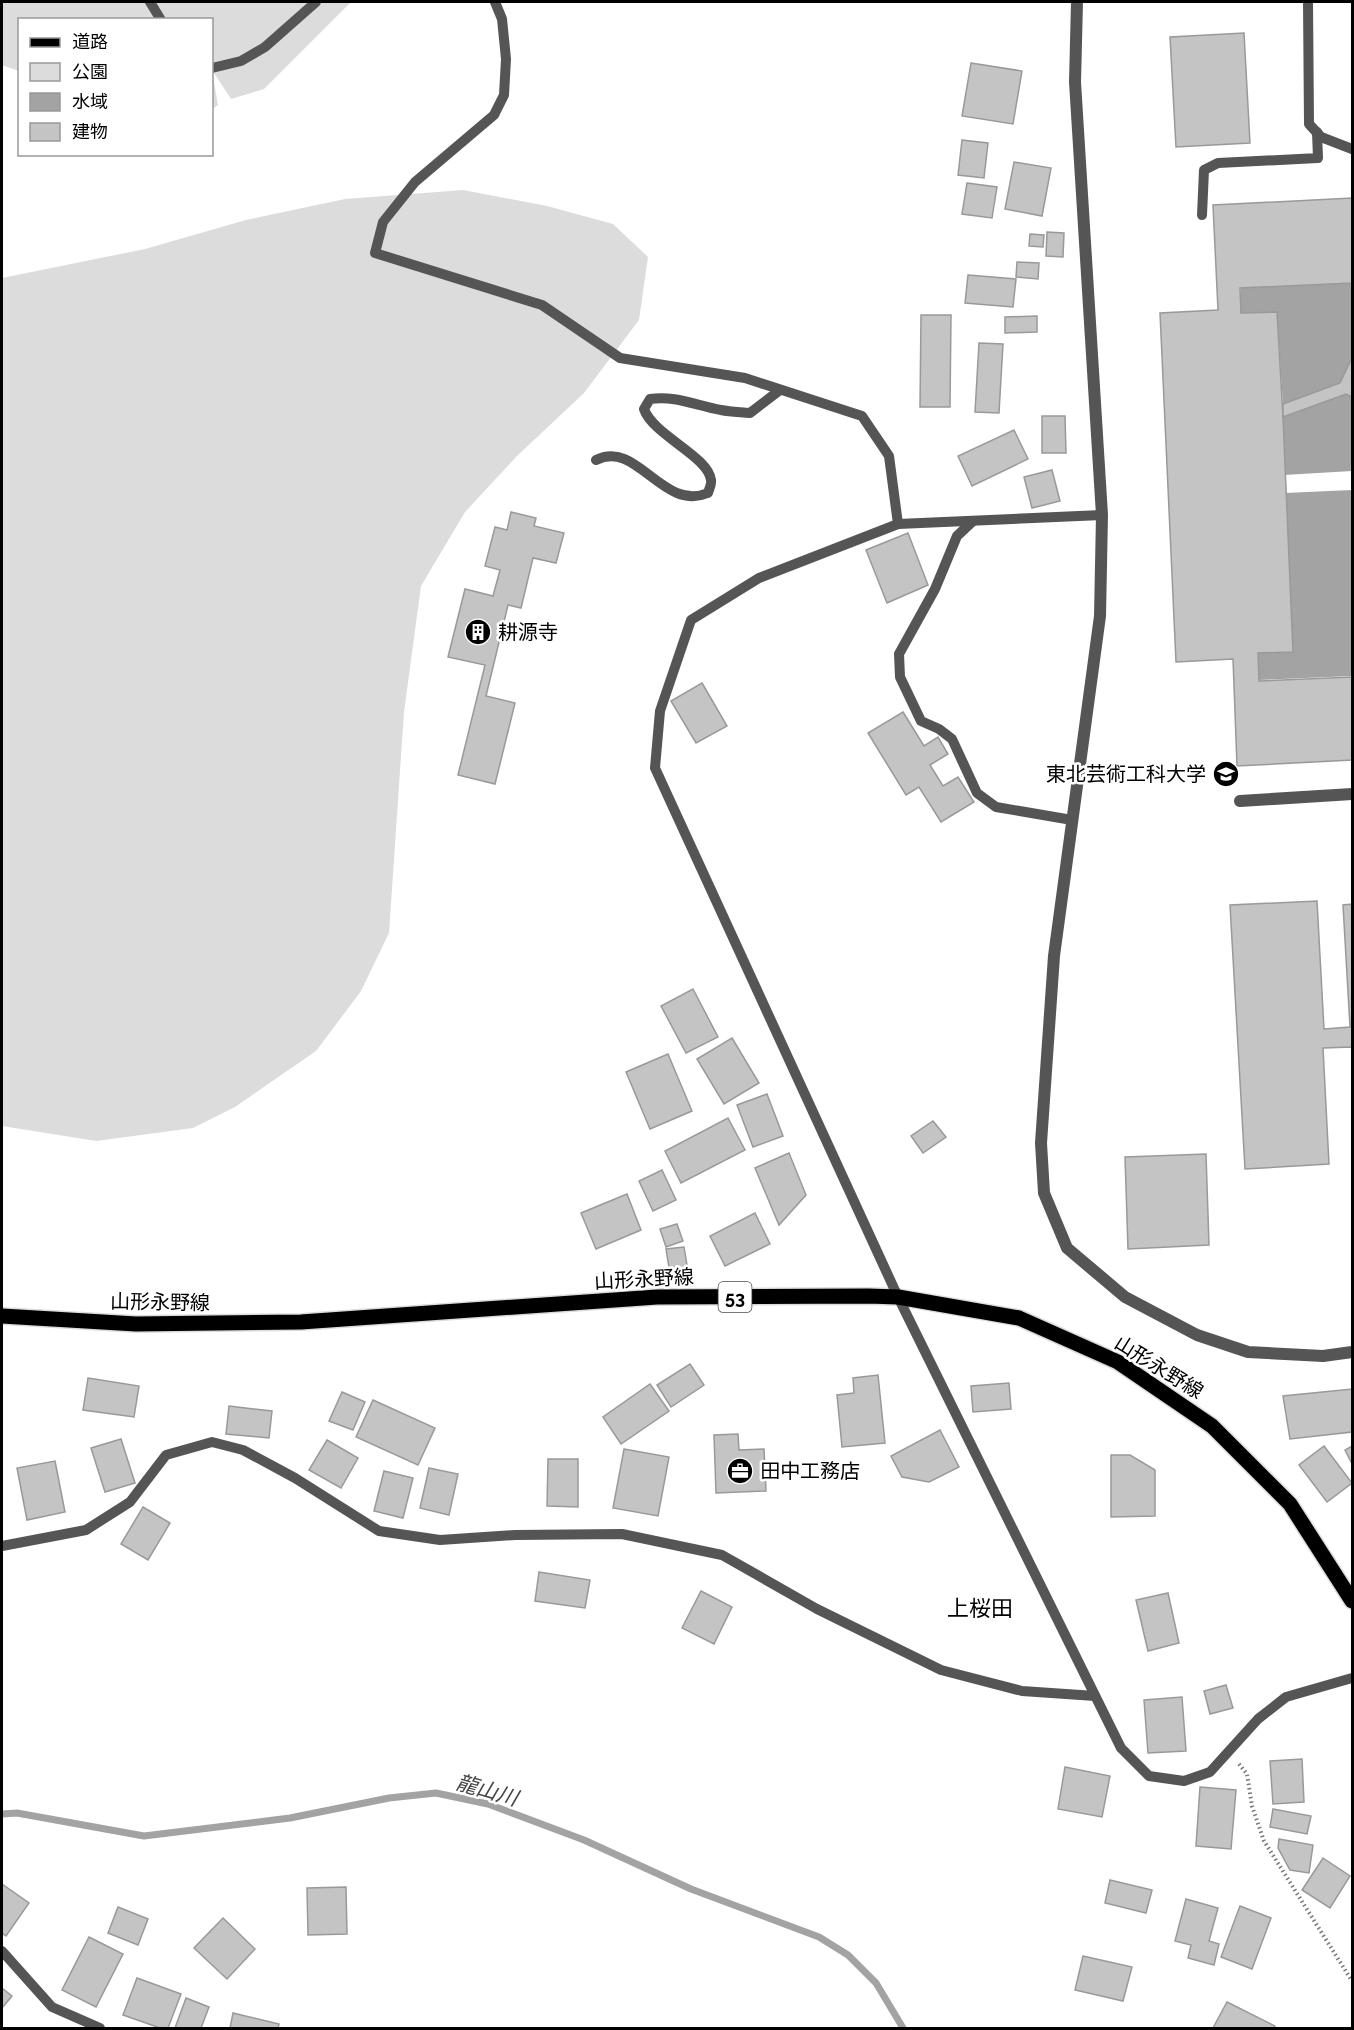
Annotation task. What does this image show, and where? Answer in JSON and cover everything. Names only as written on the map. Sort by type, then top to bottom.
[{"type":"main road","name":"山形永野線","points":[[2,1316],[136,1324],[301,1322],[657,1298],[868,1296],[898,1297],[1019,1318],[1118,1362],[1212,1426],[1290,1504],[1353,1601]]},
{"type":"street","points":[[1077,2],[1075,82],[1102,515],[1101,616],[1054,956],[1041,1143],[1044,1193],[1067,1248],[1125,1297],[1197,1335],[1248,1352],[1323,1356],[1353,1352]]},
{"type":"street","points":[[1240,801],[1353,794]]},
{"type":"lane","points":[[150,2],[160,18]]},
{"type":"lane","points":[[213,68],[241,61],[265,47],[316,2]]},
{"type":"lane","points":[[495,2],[502,19],[506,59],[504,95],[494,115],[415,182],[383,222],[375,253],[542,305],[620,358],[746,378],[862,416],[889,456],[898,524]]},
{"type":"lane","points":[[1308,2],[1309,124],[1321,137],[1353,149]]},
{"type":"lane","points":[[1202,215],[1204,170],[1218,163],[1318,158],[1317,132]]},
{"type":"lane","points":[[596,460],[604,456],[621,458],[668,490],[683,497],[696,498],[708,493],[712,482],[709,472],[688,451],[653,424],[644,409],[650,399],[669,398],[722,411],[750,413],[780,390]]},
{"type":"lane","points":[[1102,515],[898,524],[759,578],[691,620],[660,711],[655,768],[898,1297],[1121,1748],[1149,1776],[1184,1781],[1210,1772],[1258,1719],[1286,1697],[1353,1678]]},
{"type":"lane","points":[[973,521],[957,536],[935,588],[899,654],[900,678],[921,721],[939,729],[952,740],[977,793],[996,807],[1072,820]]},
{"type":"lane","points":[[2,1546],[86,1530],[130,1502],[166,1455],[212,1442],[243,1450],[295,1478],[379,1531],[440,1539],[515,1534],[622,1534],[722,1555],[817,1608],[941,1670],[1022,1691],[1095,1696]]},
{"type":"lane","points":[[2,1951],[52,2007],[100,2028]]},
{"type":"path","points":[[1229,1752],[1247,1774],[1252,1806],[1264,1841],[1353,1981]]},
{"type":"green space","points":[[2,2],[351,2],[264,89],[231,99],[213,72],[213,18],[18,18],[18,71],[2,65]]},
{"type":"green space","points":[[213,76],[218,105],[213,108]]},
{"type":"green space","points":[[463,190],[547,206],[613,224],[648,257],[639,320],[584,393],[517,456],[465,512],[421,586],[404,712],[389,933],[361,991],[316,1051],[235,1107],[193,1128],[96,1141],[2,1126],[2,278],[145,249],[246,220],[345,199]]},
{"type":"water","points":[[1352,283],[1352,358],[1340,383],[1283,404],[1277,312],[1241,313],[1241,288]]},
{"type":"water","points":[[1346,394],[1352,397],[1352,471],[1284,475],[1283,417]]},
{"type":"water","points":[[1352,490],[1352,676],[1259,680],[1258,653],[1292,652],[1285,493]]},
{"type":"building","points":[[1244,33],[1250,143],[1176,147],[1170,37]]},
{"type":"building","points":[[971,63],[1022,71],[1013,124],[962,116]]},
{"type":"building","points":[[962,140],[988,143],[984,178],[958,175]]},
{"type":"building","points":[[1014,162],[1051,168],[1042,216],[1005,209]]},
{"type":"building","points":[[967,183],[997,187],[992,218],[962,214]]},
{"type":"building","points":[[1352,198],[1352,283],[1240,288],[1241,313],[1277,312],[1283,417],[1293,652],[1258,653],[1259,681],[1352,677],[1352,760],[1237,766],[1233,659],[1176,662],[1160,313],[1218,310],[1213,205]]},
{"type":"building","points":[[1047,232],[1064,233],[1063,257],[1046,256]]},
{"type":"building","points":[[1030,234],[1044,235],[1043,247],[1029,246]]},
{"type":"building","points":[[1017,262],[1039,263],[1038,279],[1016,277]]},
{"type":"building","points":[[968,275],[1016,279],[1013,307],[965,303]]},
{"type":"building","points":[[921,315],[951,315],[950,407],[920,407]]},
{"type":"building","points":[[1037,316],[1037,332],[1005,333],[1005,317]]},
{"type":"building","points":[[979,343],[1003,344],[999,413],[975,412]]},
{"type":"building","points":[[1352,358],[1352,397],[1346,394],[1283,417],[1283,404],[1340,383]]},
{"type":"building","points":[[1042,416],[1065,416],[1066,453],[1042,453]]},
{"type":"building","points":[[1014,430],[1028,459],[972,486],[958,456]]},
{"type":"building","points":[[1052,470],[1060,501],[1032,508],[1024,477]]},
{"type":"building","name":"耕源寺","points":[[511,512],[536,518],[534,526],[564,533],[556,563],[533,558],[521,608],[508,605],[486,696],[515,703],[495,784],[458,775],[485,665],[448,657],[465,589],[493,596],[500,570],[485,566],[495,527],[507,530]]},
{"type":"building","points":[[908,533],[928,585],[887,603],[866,550]]},
{"type":"building","points":[[702,683],[727,726],[696,743],[671,701]]},
{"type":"building","points":[[903,712],[924,746],[938,737],[948,754],[930,765],[943,786],[958,777],[974,802],[941,822],[919,787],[906,795],[868,733]]},
{"type":"building","points":[[1317,901],[1324,1029],[1350,1027],[1343,905],[1352,904],[1352,1047],[1323,1048],[1329,1164],[1245,1169],[1230,905]]},
{"type":"building","points":[[693,989],[718,1037],[686,1053],[661,1006]]},
{"type":"building","points":[[732,1038],[759,1083],[724,1104],[697,1059]]},
{"type":"building","points":[[668,1054],[692,1111],[650,1129],[626,1072]]},
{"type":"building","points":[[767,1094],[783,1136],[753,1147],[737,1105]]},
{"type":"building","points":[[728,1118],[745,1150],[681,1183],[665,1151]]},
{"type":"building","points":[[933,1121],[946,1137],[923,1153],[911,1136]]},
{"type":"building","points":[[789,1153],[806,1195],[779,1225],[755,1168]]},
{"type":"building","points":[[1206,1154],[1209,1245],[1128,1249],[1125,1157]]},
{"type":"building","points":[[662,1170],[676,1200],[653,1211],[639,1181]]},
{"type":"building","points":[[627,1194],[641,1230],[596,1249],[581,1213]]},
{"type":"building","points":[[755,1213],[770,1244],[725,1266],[710,1236]]},
{"type":"building","points":[[677,1224],[683,1241],[666,1247],[660,1229]]},
{"type":"building","points":[[684,1247],[688,1271],[670,1274],[666,1249]]},
{"type":"building","points":[[690,1364],[704,1385],[671,1407],[657,1385]]},
{"type":"building","points":[[878,1375],[885,1443],[842,1447],[837,1395],[854,1393],[853,1378]]},
{"type":"building","points":[[88,1378],[139,1386],[134,1417],[83,1410]]},
{"type":"building","points":[[1009,1383],[1011,1409],[973,1412],[971,1386]]},
{"type":"building","points":[[650,1384],[669,1411],[621,1444],[603,1417]]},
{"type":"building","points":[[1352,1389],[1352,1432],[1290,1439],[1283,1396]]},
{"type":"building","points":[[342,1392],[365,1402],[353,1430],[329,1421]]},
{"type":"building","points":[[373,1400],[435,1428],[418,1465],[356,1437]]},
{"type":"building","points":[[229,1406],[272,1411],[269,1438],[226,1434]]},
{"type":"building","points":[[940,1430],[959,1467],[929,1482],[902,1477],[891,1456]]},
{"type":"building","name":"田中工務店","points":[[738,1434],[739,1450],[764,1449],[766,1491],[716,1493],[714,1435]]},
{"type":"building","points":[[121,1439],[135,1483],[105,1492],[91,1448]]},
{"type":"building","points":[[327,1440],[358,1458],[341,1488],[309,1470]]},
{"type":"building","points":[[1324,1446],[1352,1483],[1327,1502],[1299,1465]]},
{"type":"building","points":[[1352,1446],[1352,1464],[1345,1450]]},
{"type":"building","points":[[624,1449],[669,1457],[658,1516],[613,1508]]},
{"type":"building","points":[[1111,1455],[1130,1455],[1155,1470],[1155,1516],[1111,1517]]},
{"type":"building","points":[[548,1459],[578,1459],[578,1507],[547,1506]]},
{"type":"building","points":[[55,1461],[65,1512],[27,1520],[17,1468]]},
{"type":"building","points":[[429,1468],[458,1474],[449,1515],[420,1508]]},
{"type":"building","points":[[384,1471],[413,1478],[403,1518],[374,1511]]},
{"type":"building","points":[[143,1507],[170,1523],[148,1560],[121,1544]]},
{"type":"building","points":[[539,1572],[590,1580],[585,1608],[535,1601]]},
{"type":"building","points":[[701,1591],[732,1607],[714,1644],[682,1628]]},
{"type":"building","points":[[1168,1593],[1179,1643],[1148,1651],[1136,1600]]},
{"type":"building","points":[[1226,1685],[1233,1708],[1210,1714],[1204,1691]]},
{"type":"building","points":[[1182,1697],[1186,1751],[1148,1753],[1144,1700]]},
{"type":"building","points":[[1302,1759],[1304,1802],[1273,1804],[1270,1761]]},
{"type":"building","points":[[1065,1767],[1110,1776],[1102,1817],[1058,1809]]},
{"type":"building","points":[[1200,1787],[1236,1790],[1231,1849],[1196,1846]]},
{"type":"building","points":[[1273,1809],[1311,1816],[1307,1834],[1270,1827]]},
{"type":"building","points":[[1279,1839],[1313,1845],[1309,1873],[1290,1870],[1278,1848]]},
{"type":"building","points":[[1323,1858],[1350,1876],[1330,1908],[1302,1890]]},
{"type":"building","points":[[1110,1880],[1152,1890],[1146,1913],[1105,1903]]},
{"type":"building","points":[[2,1884],[29,1903],[6,1936],[2,1933]]},
{"type":"building","points":[[346,1887],[347,1934],[308,1935],[307,1888]]},
{"type":"building","points":[[1186,1899],[1218,1908],[1209,1941],[1219,1944],[1214,1965],[1188,1958],[1191,1945],[1175,1941]]},
{"type":"building","points":[[1240,1906],[1271,1918],[1252,1969],[1221,1957]]},
{"type":"building","points":[[118,1907],[148,1919],[138,1945],[108,1933]]},
{"type":"building","points":[[223,1918],[255,1949],[227,1979],[194,1948]]},
{"type":"building","points":[[89,1937],[123,1954],[96,2007],[62,1990]]},
{"type":"building","points":[[1083,1956],[1132,1967],[1123,2001],[1075,1990]]},
{"type":"building","points":[[137,1978],[181,1994],[168,2028],[160,2028],[123,2015]]},
{"type":"building","points":[[2,1988],[12,1996],[2,2008]]},
{"type":"building","points":[[186,1998],[209,2007],[201,2028],[175,2028]]},
{"type":"building","points":[[1227,2002],[1275,2026],[1274,2028],[1213,2028]]},
{"type":"building","points":[[233,2013],[279,2024],[278,2028],[230,2028]]},
{"type":"waterway","name":"龍山川","points":[[2,1814],[17,1813],[144,1836],[290,1818],[389,1798],[436,1793],[488,1804],[584,1840],[691,1889],[819,1937],[848,1955],[876,1983],[903,2028]]},
{"type":"place","name":"耕源寺","points":[[478,632]]},
{"type":"place","name":"東北芸術工科大学","points":[[1226,774]]},
{"type":"place","name":"田中工務店","points":[[740,1471]]},
{"type":"district","name":"上桜田","points":[[980,1608]]}]
